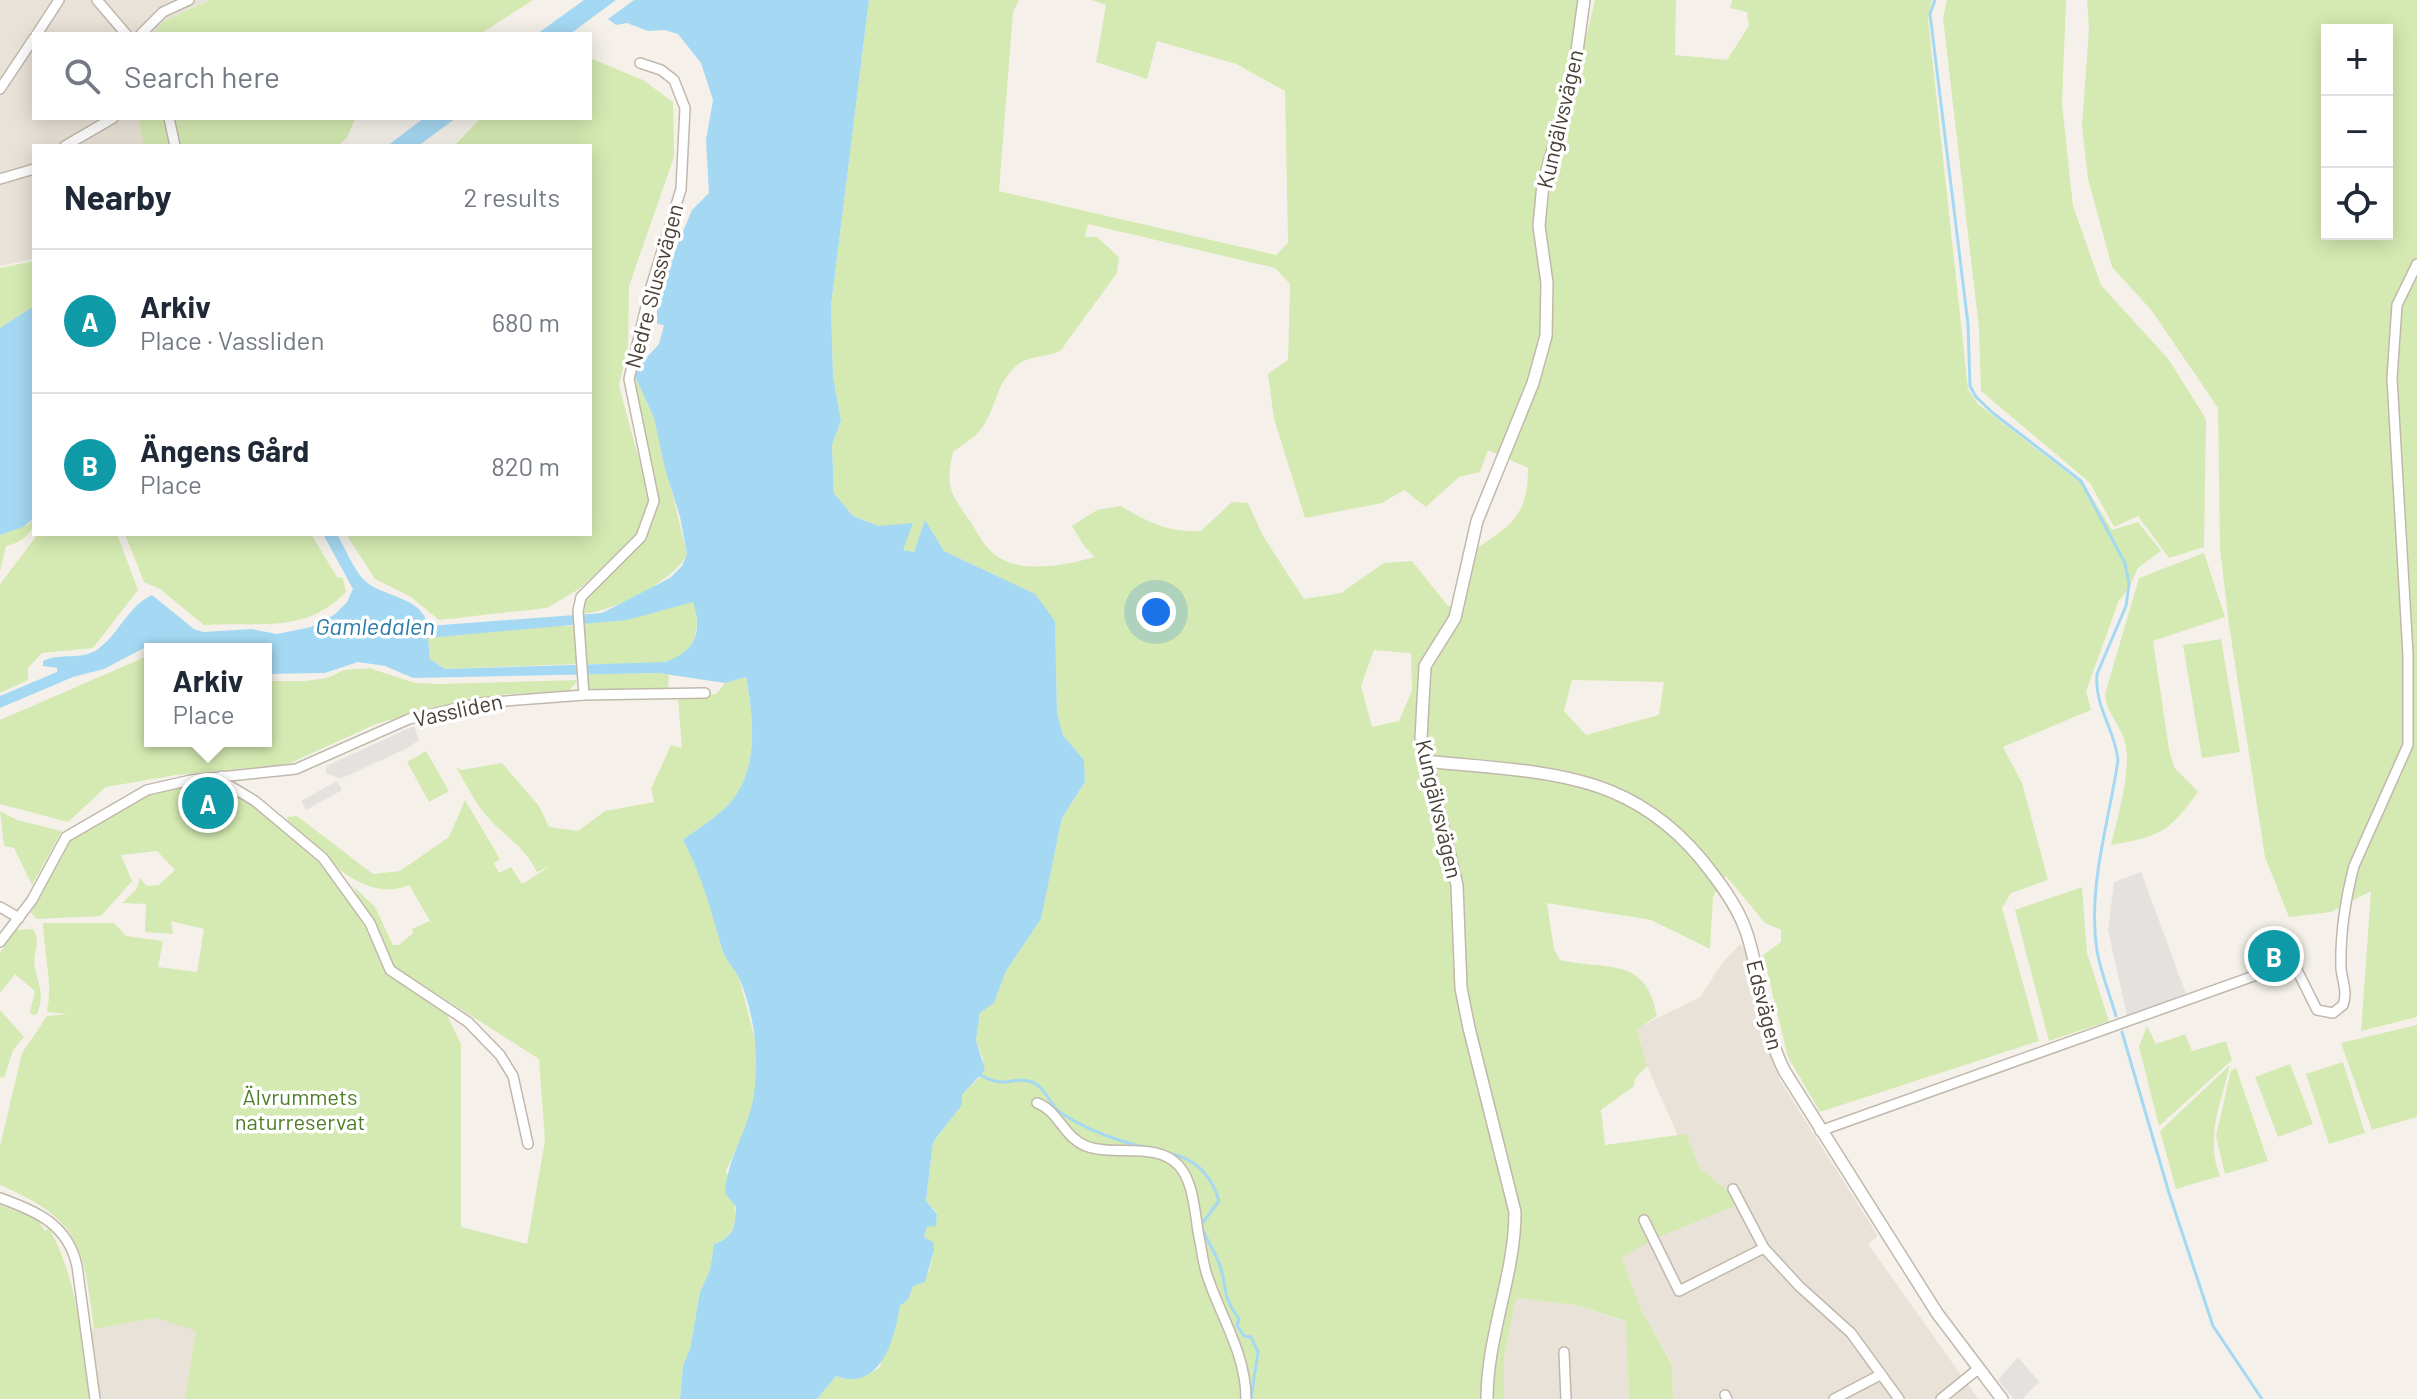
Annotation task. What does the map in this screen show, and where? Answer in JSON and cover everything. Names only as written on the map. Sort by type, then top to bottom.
[{"type":"street","points":[[38,32],[59,0]]},
{"type":"street","points":[[97,0],[124,32]]},
{"type":"street","points":[[143,32],[163,12],[189,0]]},
{"type":"street","name":"Kungälvsvägen","points":[[1487,1399],[1489,1363],[1515,1241],[1515,1212],[1461,988],[1457,885],[1427,765],[1419,713],[1428,660],[1455,618],[1477,521],[1533,383],[1546,336],[1547,283],[1539,226],[1543,184],[1573,80],[1584,0]]},
{"type":"street","points":[[0,89],[32,41]]},
{"type":"street","name":"Nedre Slussvägen","points":[[584,695],[578,611],[587,590],[646,530],[654,501],[653,480],[630,390],[630,372],[671,214],[681,189],[685,126],[683,97],[674,80],[661,70],[640,63]]},
{"type":"street","points":[[68,144],[110,120]]},
{"type":"street","points":[[169,120],[175,144]]},
{"type":"street","points":[[0,179],[32,170]]},
{"type":"street","points":[[1820,1131],[2293,962],[2317,1010],[2333,1013],[2343,1005],[2346,992],[2342,958],[2354,866],[2408,745],[2408,655],[2392,378],[2397,305],[2417,264]]},
{"type":"street","name":"Vassliden","points":[[1,937],[22,915],[61,844],[75,829],[147,790],[222,776],[296,769],[386,728],[446,709],[522,698],[705,693]]},
{"type":"street","name":"Edsvägen","points":[[1427,765],[1435,762],[1559,777],[1613,789],[1645,806],[1680,834],[1711,871],[1745,928],[1775,1052],[1820,1131],[1937,1313],[2002,1399]]},
{"type":"street","points":[[222,776],[223,782],[287,826],[335,872],[370,923],[390,970],[468,1022],[486,1039],[513,1076],[528,1144]]},
{"type":"street","points":[[0,907],[22,915]]},
{"type":"street","points":[[1037,1103],[1045,1105],[1070,1137],[1084,1146],[1155,1154],[1180,1167],[1189,1188],[1207,1276],[1240,1355],[1246,1399]]},
{"type":"street","points":[[1733,1189],[1764,1248],[1799,1286],[1851,1333],[1899,1399]]},
{"type":"street","points":[[0,1198],[43,1216],[67,1239],[77,1266],[95,1399]]},
{"type":"street","points":[[1644,1220],[1679,1291],[1764,1248]]},
{"type":"street","points":[[1564,1352],[1566,1399]]},
{"type":"street","points":[[1941,1399],[1978,1369]]},
{"type":"street","points":[[1834,1399],[1880,1375]]},
{"type":"shaded area","points":[[0,0],[210,0],[164,21],[155,32],[32,32],[32,120],[138,120],[144,144],[32,144],[32,259],[0,266]]},
{"type":"shaded area","points":[[414,726],[419,740],[408,748],[340,779],[326,773],[326,766]]},
{"type":"shaded area","points":[[337,781],[342,790],[306,810],[301,801]]},
{"type":"shaded area","points":[[2141,872],[2186,994],[2127,1016],[2108,930],[2114,882]]},
{"type":"shaded area","points":[[1740,944],[1748,952],[1770,1053],[1781,1082],[1878,1236],[1868,1244],[1978,1399],[1673,1399],[1672,1364],[1640,1307],[1622,1257],[1733,1195],[1700,1168],[1686,1134],[1678,1136],[1647,1066],[1637,1028],[1700,997],[1723,962]]},
{"type":"shaded area","points":[[1515,1298],[1576,1305],[1627,1322],[1629,1399],[1504,1399],[1504,1357]]},
{"type":"shaded area","points":[[156,1318],[198,1330],[185,1399],[89,1399],[81,1331]]},
{"type":"shaded area","points":[[2018,1357],[2039,1382],[2022,1399],[2014,1399],[1998,1380]]},
{"type":"green space","points":[[210,0],[533,0],[483,32],[155,32],[164,21]]},
{"type":"green space","points":[[869,0],[1019,0],[1013,12],[999,191],[1276,255],[1288,243],[1285,91],[1236,64],[1157,41],[1147,79],[1096,62],[1106,5],[1091,0],[1581,0],[1571,79],[1540,183],[1546,207],[1595,0],[1676,0],[1675,55],[1727,60],[1749,26],[1747,12],[1730,8],[1732,0],[1932,0],[1928,19],[1968,389],[1978,404],[2085,486],[2112,530],[2138,522],[2161,551],[2138,568],[2128,590],[2119,600],[2086,691],[2091,710],[2003,747],[2022,783],[2048,880],[2011,893],[2002,908],[2039,1041],[1820,1112],[1788,1057],[1763,955],[1781,942],[1781,930],[1765,923],[1726,876],[1713,897],[1710,949],[1651,920],[1547,903],[1554,949],[1560,960],[1608,966],[1634,974],[1652,997],[1657,1016],[1637,1029],[1647,1066],[1635,1079],[1634,1086],[1601,1110],[1605,1145],[1686,1134],[1700,1168],[1733,1195],[1737,1205],[1661,1236],[1622,1257],[1640,1307],[1672,1365],[1673,1399],[1629,1399],[1626,1321],[1576,1305],[1516,1298],[1504,1357],[1504,1399],[817,1399],[836,1376],[859,1378],[880,1367],[883,1353],[890,1345],[900,1306],[908,1300],[913,1285],[929,1272],[934,1251],[924,1238],[927,1226],[936,1226],[937,1213],[926,1201],[933,1142],[962,1105],[962,1095],[981,1076],[983,1059],[976,1040],[980,1013],[994,1003],[1006,971],[1041,919],[1062,818],[1085,782],[1084,760],[1063,735],[1057,713],[1055,621],[999,577],[944,551],[925,521],[914,552],[902,550],[879,526],[853,516],[834,493],[832,445],[841,421],[833,376],[831,306]],"holes":[[[1088,224],[1275,268],[1290,284],[1288,360],[1268,374],[1274,419],[1305,518],[1382,503],[1404,490],[1426,507],[1459,477],[1480,472],[1488,450],[1528,468],[1522,507],[1501,532],[1477,548],[1463,610],[1448,606],[1412,561],[1384,563],[1341,593],[1304,599],[1263,536],[1248,503],[1232,502],[1201,531],[1159,525],[1121,506],[1097,510],[1072,526],[1095,557],[1070,563],[1042,566],[1015,564],[989,549],[951,489],[953,452],[982,428],[1000,388],[1015,367],[1026,360],[1061,350],[1117,273],[1119,257],[1097,237],[1085,237]],[[1374,650],[1411,653],[1412,690],[1399,721],[1372,727],[1361,686]],[[1572,680],[1664,682],[1659,715],[1586,735],[1564,711]]]},
{"type":"green space","points":[[1947,0],[2066,0],[2062,104],[2073,206],[2101,285],[2169,360],[2206,419],[2204,547],[2169,558],[2138,516],[2114,527],[2090,483],[1981,391],[1979,329],[1943,18]]},
{"type":"green space","points":[[2087,0],[2417,0],[2417,1017],[2361,1031],[2371,891],[2331,912],[2289,917],[2265,857],[2220,549],[2218,408],[2152,311],[2112,267],[2088,179],[2082,126],[2089,29]]},
{"type":"green space","points":[[592,59],[643,80],[673,102],[674,157],[629,286],[628,346],[619,386],[650,500],[644,524],[629,544],[579,589],[547,608],[439,620],[411,597],[375,579],[347,536],[592,536],[592,144],[456,144],[479,120],[592,120]]},
{"type":"green space","points":[[138,120],[354,120],[347,138],[340,144],[144,144]]},
{"type":"green space","points":[[32,261],[32,307],[0,328],[0,268]]},
{"type":"green space","points":[[635,376],[654,418],[687,554],[669,575],[640,594],[608,608],[580,614],[579,604],[641,538],[654,501],[629,379]]},
{"type":"green space","points":[[32,520],[32,529],[25,537],[6,546],[0,571],[0,535]]},
{"type":"green space","points":[[36,536],[118,536],[138,590],[93,648],[42,653],[28,668],[28,680],[0,693],[0,584]]},
{"type":"green space","points":[[126,536],[312,536],[337,577],[343,578],[346,592],[330,606],[297,620],[204,625],[160,589],[144,582]]},
{"type":"green space","points":[[2204,553],[2225,617],[2153,641],[2174,767],[2198,792],[2179,816],[2162,830],[2141,839],[2111,845],[2123,796],[2127,758],[2124,739],[2108,708],[2105,694],[2139,578]]},
{"type":"green space","points":[[694,601],[697,626],[692,644],[681,655],[665,662],[646,664],[584,664],[580,625]]},
{"type":"green space","points":[[542,626],[574,626],[577,664],[445,669],[430,659],[428,638]]},
{"type":"green space","points":[[2221,639],[2240,752],[2202,758],[2183,645]]},
{"type":"green space","points":[[144,658],[144,747],[272,747],[272,681],[306,681],[327,678],[344,670],[369,668],[415,683],[578,680],[569,691],[507,694],[429,708],[376,724],[288,764],[176,775],[106,787],[68,822],[0,804],[0,720]]},
{"type":"green space","points":[[586,674],[669,675],[668,689],[606,692],[587,688]]},
{"type":"green space","name":"Älvrummets naturreservat","points":[[746,677],[752,744],[745,776],[729,804],[684,840],[711,900],[723,953],[739,978],[762,1066],[745,1132],[726,1170],[734,1202],[735,1222],[725,1238],[714,1244],[710,1270],[700,1292],[690,1349],[683,1366],[680,1399],[185,1399],[196,1331],[156,1318],[94,1329],[86,1277],[74,1239],[48,1211],[0,1185],[0,1146],[22,1053],[47,1016],[68,1014],[47,1012],[49,979],[43,923],[114,923],[126,936],[163,941],[158,967],[197,972],[204,929],[171,921],[173,934],[145,932],[146,904],[122,903],[136,890],[140,878],[147,886],[159,885],[175,870],[157,851],[121,855],[132,881],[101,916],[37,919],[31,913],[58,858],[74,836],[149,794],[213,782],[252,805],[312,852],[323,869],[333,876],[365,927],[386,974],[444,1009],[461,1044],[461,1227],[527,1244],[545,1141],[539,1059],[390,964],[353,886],[375,907],[393,945],[399,945],[413,933],[412,929],[430,921],[409,885],[392,889],[375,888],[359,882],[343,873],[315,849],[289,825],[287,817],[297,816],[373,874],[400,871],[449,837],[465,800],[500,859],[494,863],[499,873],[511,867],[522,884],[549,867],[537,872],[521,849],[486,815],[456,767],[461,770],[502,763],[539,806],[549,827],[578,831],[605,811],[654,802],[651,789],[671,745],[682,748],[678,700],[716,694],[725,683]]},
{"type":"green space","points":[[426,751],[449,791],[429,802],[407,762]]},
{"type":"green space","points":[[0,811],[17,820],[62,831],[32,885],[14,848],[4,846]]},
{"type":"green space","points":[[2082,887],[2087,953],[2109,1021],[2049,1041],[2015,910]]},
{"type":"green space","points":[[33,929],[37,939],[35,968],[41,996],[37,1014],[33,1015],[30,1012],[35,991],[15,974],[0,993],[0,953],[15,930]]},
{"type":"green space","points":[[0,1010],[24,1037],[13,1050],[4,1078],[0,1077]]},
{"type":"green space","points":[[2417,1025],[2417,1117],[2372,1130],[2341,1043]]},
{"type":"green space","points":[[2147,1026],[2156,1044],[2185,1034],[2192,1051],[2226,1041],[2232,1060],[2159,1126],[2139,1047]]},
{"type":"green space","points":[[2343,1062],[2365,1133],[2329,1144],[2306,1074]]},
{"type":"green space","points":[[2290,1064],[2313,1124],[2278,1137],[2255,1077]]},
{"type":"green space","points":[[2230,1065],[2214,1134],[2220,1176],[2176,1189],[2160,1131]]},
{"type":"green space","points":[[2236,1068],[2268,1161],[2225,1174],[2216,1136],[2231,1070]]},
{"type":"green space","points":[[0,1205],[37,1219],[45,1231],[49,1228],[59,1248],[73,1289],[89,1399],[0,1399]]},
{"type":"water","points":[[584,0],[616,0],[573,32],[540,32]]},
{"type":"water","name":"Gamledalen","points":[[634,0],[869,0],[831,306],[833,376],[841,421],[832,445],[834,493],[853,516],[879,526],[913,523],[903,550],[914,552],[925,520],[944,551],[1035,594],[1055,621],[1057,713],[1063,735],[1084,760],[1085,782],[1062,818],[1041,919],[1006,971],[994,1003],[980,1013],[976,1040],[985,1070],[962,1095],[962,1105],[933,1142],[926,1201],[937,1214],[936,1226],[927,1227],[924,1237],[933,1242],[934,1251],[925,1282],[913,1286],[908,1300],[900,1306],[889,1347],[874,1370],[864,1377],[851,1379],[836,1376],[817,1399],[680,1399],[683,1366],[690,1349],[700,1292],[710,1270],[714,1244],[726,1238],[734,1226],[736,1207],[725,1193],[751,1107],[756,1065],[752,1022],[745,994],[723,953],[701,880],[683,840],[729,804],[745,776],[752,744],[746,677],[725,683],[658,673],[413,678],[385,666],[358,662],[325,673],[272,674],[272,643],[144,643],[144,648],[104,669],[73,677],[0,708],[0,696],[57,672],[57,668],[43,666],[43,661],[92,653],[112,636],[136,606],[152,595],[194,629],[203,632],[252,629],[277,634],[311,627],[334,615],[347,602],[353,589],[324,536],[338,536],[363,579],[418,608],[428,626],[602,613],[670,578],[682,566],[687,554],[680,517],[654,418],[635,376],[638,367],[659,344],[664,325],[657,324],[657,303],[692,210],[709,193],[706,140],[713,100],[701,63],[678,34],[665,30],[648,31],[627,23],[616,25],[608,19]],"holes":[[[693,602],[697,623],[690,647],[665,662],[445,669],[430,659],[428,638],[627,620]]]},
{"type":"water","points":[[421,120],[453,120],[421,144],[390,144]]},
{"type":"water","points":[[32,307],[32,520],[23,527],[0,535],[0,328]]},
{"type":"waterway","points":[[1935,0],[1930,14],[1968,324],[1970,386],[1976,397],[1993,413],[2081,481],[2125,563],[2129,584],[2126,606],[2097,674],[2099,697],[2118,760],[2100,855],[2095,903],[2097,951],[2116,1016]]},
{"type":"waterway","points":[[2122,1032],[2169,1193],[2213,1326],[2262,1399]]},
{"type":"waterway","points":[[980,1075],[1003,1082],[1032,1082],[1041,1088],[1057,1110],[1075,1121],[1114,1139],[1180,1156],[1203,1171],[1219,1201],[1201,1225],[1220,1266],[1230,1304],[1239,1319],[1237,1326],[1244,1336],[1251,1337],[1258,1352],[1251,1399]]},
{"type":"place","name":"Arkiv","points":[[208,803]]},
{"type":"place","name":"Ängens Gård","points":[[2274,956]]}]
